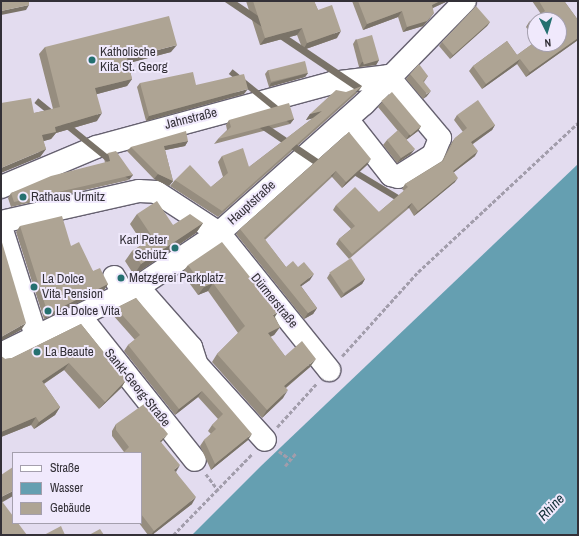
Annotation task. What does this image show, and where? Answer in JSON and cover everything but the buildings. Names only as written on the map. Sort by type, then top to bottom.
[{"type":"street","name":"Hauptstraße","points":[[1,354],[80,316],[125,286],[220,232],[347,118],[465,1]]},
{"type":"street","points":[[347,118],[391,175],[398,177],[433,155],[440,138],[388,76]]},
{"type":"street","name":"Jahnstraße","points":[[1,187],[88,150],[157,128],[332,83],[388,76]]},
{"type":"street","name":"Dürmerstraße","points":[[1,222],[139,192],[156,192],[220,232],[329,370]]},
{"type":"street","points":[[1,227],[36,336]]},
{"type":"street","points":[[125,286],[191,347],[197,365],[265,440]]},
{"type":"street","name":"Sankt-Georg-Straße","points":[[80,316],[195,460]]},
{"type":"path","points":[[173,535],[265,440],[418,272],[578,124]]},
{"type":"path","points":[[285,466],[296,453]]},
{"type":"water","name":"Rhine","points":[[578,164],[578,535],[192,535],[261,466]]},
{"type":"place","name":"Katholische Kita St. Georg","points":[[92,60]]},
{"type":"place","name":"Rathaus Urmitz","points":[[23,197]]},
{"type":"place","name":"Karl Peter Schütz","points":[[175,248]]},
{"type":"place","name":"Metzgerei Parkplatz","points":[[121,278]]},
{"type":"place","name":"La Dolce Vita Pension","points":[[34,287]]},
{"type":"place","name":"La Dolce Vita","points":[[48,311]]},
{"type":"place","name":"La Beaute","points":[[37,352]]}]
